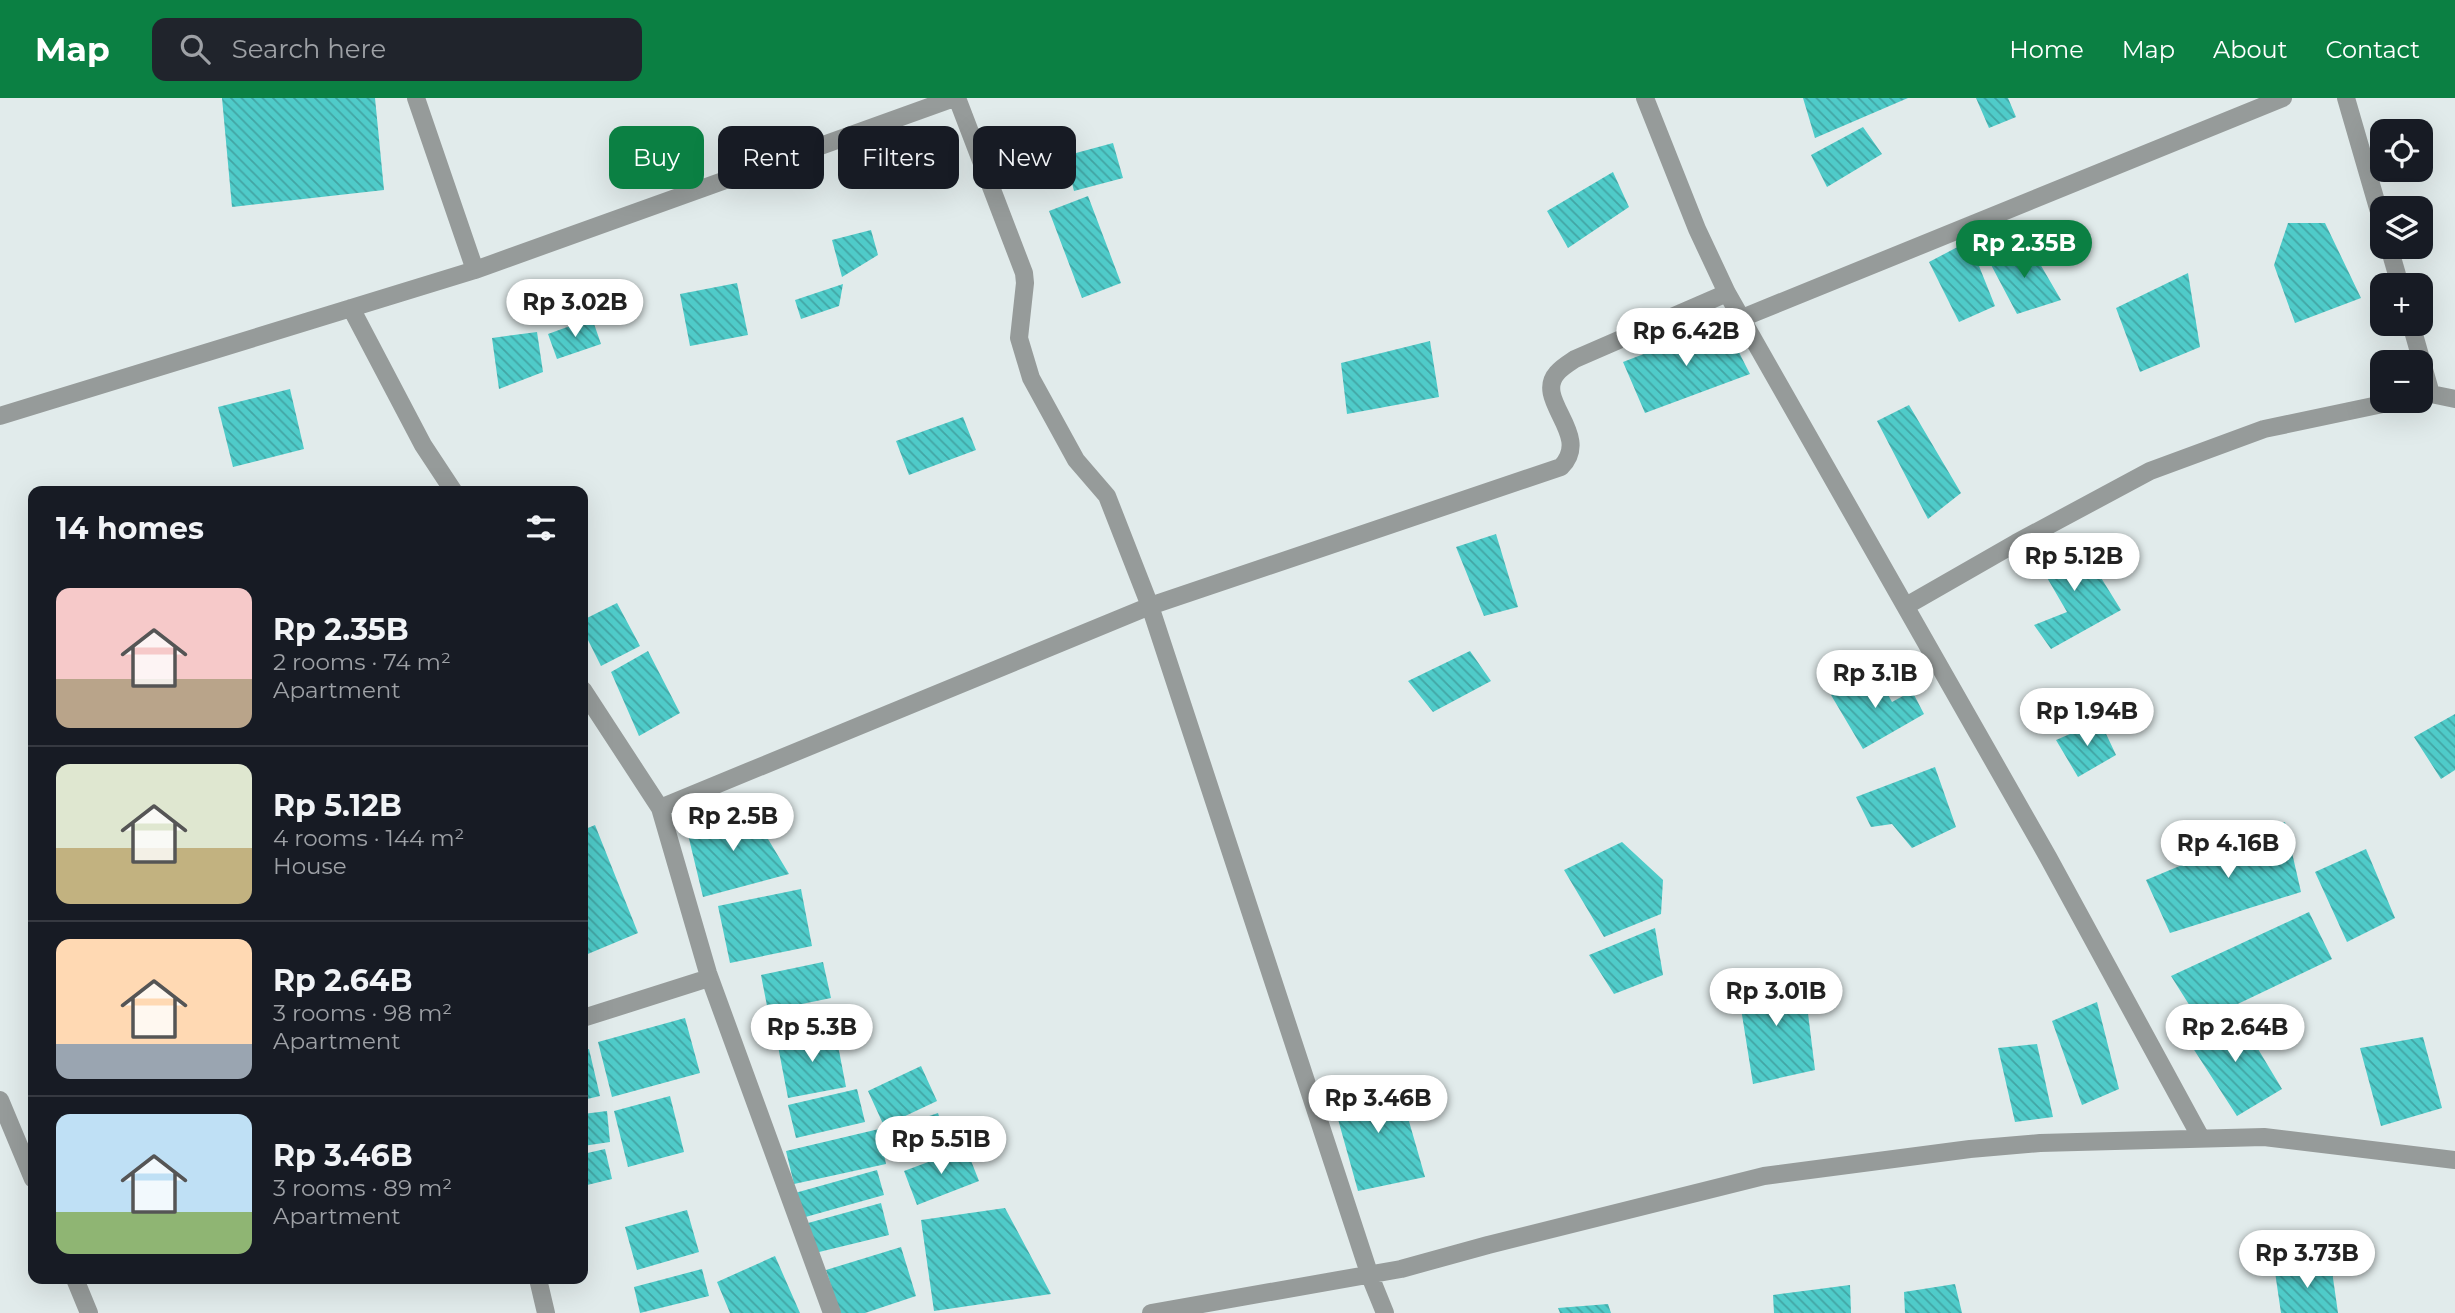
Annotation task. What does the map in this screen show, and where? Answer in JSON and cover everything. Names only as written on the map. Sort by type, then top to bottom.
[{"type":"street","points":[[416,98],[475,270]]},
{"type":"street","points":[[0,416],[475,270],[956,98],[1024,273],[1019,338],[1031,379],[1076,460],[1107,496],[1150,606],[1370,1276],[1385,1313]]},
{"type":"street","points":[[1645,98],[1727,293],[2048,857],[2201,1138]]},
{"type":"street","points":[[1742,318],[2283,98]]},
{"type":"street","points":[[2346,98],[2374,196]]},
{"type":"street","points":[[660,808],[1150,606],[1561,467],[1568,460],[1570,433],[1550,391],[1558,371],[1575,359],[1727,293]]},
{"type":"street","points":[[351,308],[423,445],[450,486]]},
{"type":"street","points":[[2433,396],[2455,399]]},
{"type":"street","points":[[1906,606],[2150,471],[2264,429],[2370,407]]},
{"type":"street","points":[[588,698],[660,808],[709,978],[832,1313]]},
{"type":"street","points":[[588,1016],[709,978]]},
{"type":"street","points":[[0,1100],[28,1167]]},
{"type":"street","points":[[1151,1313],[1370,1276],[1764,1176],[1970,1149],[2040,1143],[2264,1137],[2455,1160]]},
{"type":"street","points":[[77,1284],[89,1313]]},
{"type":"street","points":[[539,1284],[546,1313]]},
{"type":"building","points":[[222,98],[375,98],[384,190],[232,207]]},
{"type":"building","points":[[1803,98],[1908,98],[1815,138]]},
{"type":"building","points":[[1976,98],[2008,98],[2016,117],[1989,128]]},
{"type":"building","points":[[1863,127],[1882,154],[1827,187],[1811,155]]},
{"type":"building","points":[[1113,143],[1123,178],[1074,191],[1076,153]]},
{"type":"building","points":[[1613,172],[1629,207],[1568,248],[1547,211]]},
{"type":"building","points":[[1088,196],[1121,283],[1082,298],[1049,211]]},
{"type":"building","points":[[2288,223],[2325,223],[2361,298],[2295,323],[2274,265]]},
{"type":"building","points":[[871,230],[878,255],[842,277],[832,240]]},
{"type":"building","points":[[1969,241],[1995,306],[1959,322],[1929,262]]},
{"type":"building","points":[[2029,245],[2061,300],[2017,314],[1989,261]]},
{"type":"building","points":[[2188,273],[2200,347],[2140,372],[2116,308]]},
{"type":"building","points":[[737,283],[748,335],[690,346],[680,294]]},
{"type":"building","points":[[843,284],[839,306],[801,319],[795,300]]},
{"type":"building","points":[[592,318],[601,344],[557,359],[548,334]]},
{"type":"building","points":[[1724,323],[1750,374],[1645,413],[1623,362]]},
{"type":"building","points":[[537,332],[543,372],[499,389],[492,338]]},
{"type":"building","points":[[1430,341],[1439,397],[1347,414],[1341,363]]},
{"type":"building","points":[[290,389],[304,449],[233,467],[218,407]]},
{"type":"building","points":[[1909,405],[1961,493],[1928,519],[1877,421]]},
{"type":"building","points":[[963,417],[976,450],[909,475],[896,441]]},
{"type":"building","points":[[1496,534],[1518,607],[1484,616],[1456,547]]},
{"type":"building","points":[[2077,539],[2121,610],[2051,649],[2034,625],[2067,612],[2035,557]]},
{"type":"building","points":[[617,603],[640,646],[601,666],[588,640],[588,618]]},
{"type":"building","points":[[648,651],[680,713],[639,736],[611,672]]},
{"type":"building","points":[[1470,651],[1491,681],[1433,712],[1408,681]]},
{"type":"building","points":[[1876,673],[1892,702],[1912,691],[1924,714],[1863,749],[1831,695]]},
{"type":"building","points":[[2455,714],[2455,770],[2441,779],[2414,737]]},
{"type":"building","points":[[2100,721],[2116,755],[2078,777],[2056,740]]},
{"type":"building","points":[[1935,767],[1956,827],[1912,848],[1892,824],[1871,827],[1856,797]]},
{"type":"building","points":[[750,809],[789,874],[703,897],[686,826]]},
{"type":"building","points":[[2285,822],[2301,892],[2170,933],[2146,880]]},
{"type":"building","points":[[595,825],[638,933],[588,954],[588,828]]},
{"type":"building","points":[[1622,842],[1663,880],[1661,914],[1604,937],[1564,870]]},
{"type":"building","points":[[2366,849],[2395,918],[2347,942],[2315,872]]},
{"type":"building","points":[[801,889],[812,946],[730,963],[718,906]]},
{"type":"building","points":[[2309,912],[2332,959],[2200,1022],[2171,976]]},
{"type":"building","points":[[1655,928],[1663,975],[1614,994],[1589,955]]},
{"type":"building","points":[[823,962],[831,998],[768,1011],[761,975]]},
{"type":"building","points":[[1736,977],[1804,981],[1815,1070],[1753,1084]]},
{"type":"building","points":[[2097,1002],[2119,1089],[2082,1105],[2052,1021]]},
{"type":"building","points":[[2237,1014],[2282,1089],[2237,1116],[2187,1039]]},
{"type":"building","points":[[685,1018],[700,1073],[612,1097],[598,1042]]},
{"type":"building","points":[[835,1030],[846,1087],[788,1098],[777,1041]]},
{"type":"building","points":[[2423,1037],[2442,1108],[2381,1126],[2360,1048]]},
{"type":"building","points":[[2037,1044],[2053,1117],[2015,1122],[1998,1048]]},
{"type":"building","points":[[588,1049],[600,1096],[588,1099]]},
{"type":"building","points":[[921,1066],[937,1101],[884,1126],[868,1091]]},
{"type":"building","points":[[1396,1076],[1425,1177],[1358,1191],[1331,1094]]},
{"type":"building","points":[[857,1089],[865,1122],[796,1138],[788,1105]]},
{"type":"building","points":[[670,1096],[684,1152],[628,1167],[614,1111]]},
{"type":"building","points":[[607,1111],[610,1142],[588,1145],[588,1113]]},
{"type":"building","points":[[938,1113],[947,1141],[900,1157],[891,1129]]},
{"type":"building","points":[[879,1129],[886,1164],[794,1184],[786,1151]]},
{"type":"building","points":[[966,1148],[979,1181],[917,1205],[904,1171]]},
{"type":"building","points":[[605,1149],[612,1179],[588,1185],[588,1153]]},
{"type":"building","points":[[877,1170],[884,1195],[802,1218],[795,1193]]},
{"type":"building","points":[[881,1203],[889,1235],[815,1253],[808,1223]]},
{"type":"building","points":[[1005,1208],[1051,1294],[934,1311],[921,1220]]},
{"type":"building","points":[[687,1210],[699,1252],[637,1270],[625,1227]]},
{"type":"building","points":[[901,1247],[916,1296],[865,1313],[840,1313],[826,1270]]},
{"type":"building","points":[[775,1256],[800,1313],[730,1313],[717,1282]]},
{"type":"building","points":[[2331,1264],[2338,1313],[2281,1313],[2275,1272]]},
{"type":"building","points":[[702,1269],[709,1296],[640,1313],[634,1287]]},
{"type":"building","points":[[1955,1284],[1962,1313],[1905,1313],[1904,1292]]},
{"type":"building","points":[[1850,1285],[1851,1313],[1774,1313],[1773,1295]]},
{"type":"building","points":[[1608,1304],[1611,1313],[1560,1313],[1558,1308]]}]
